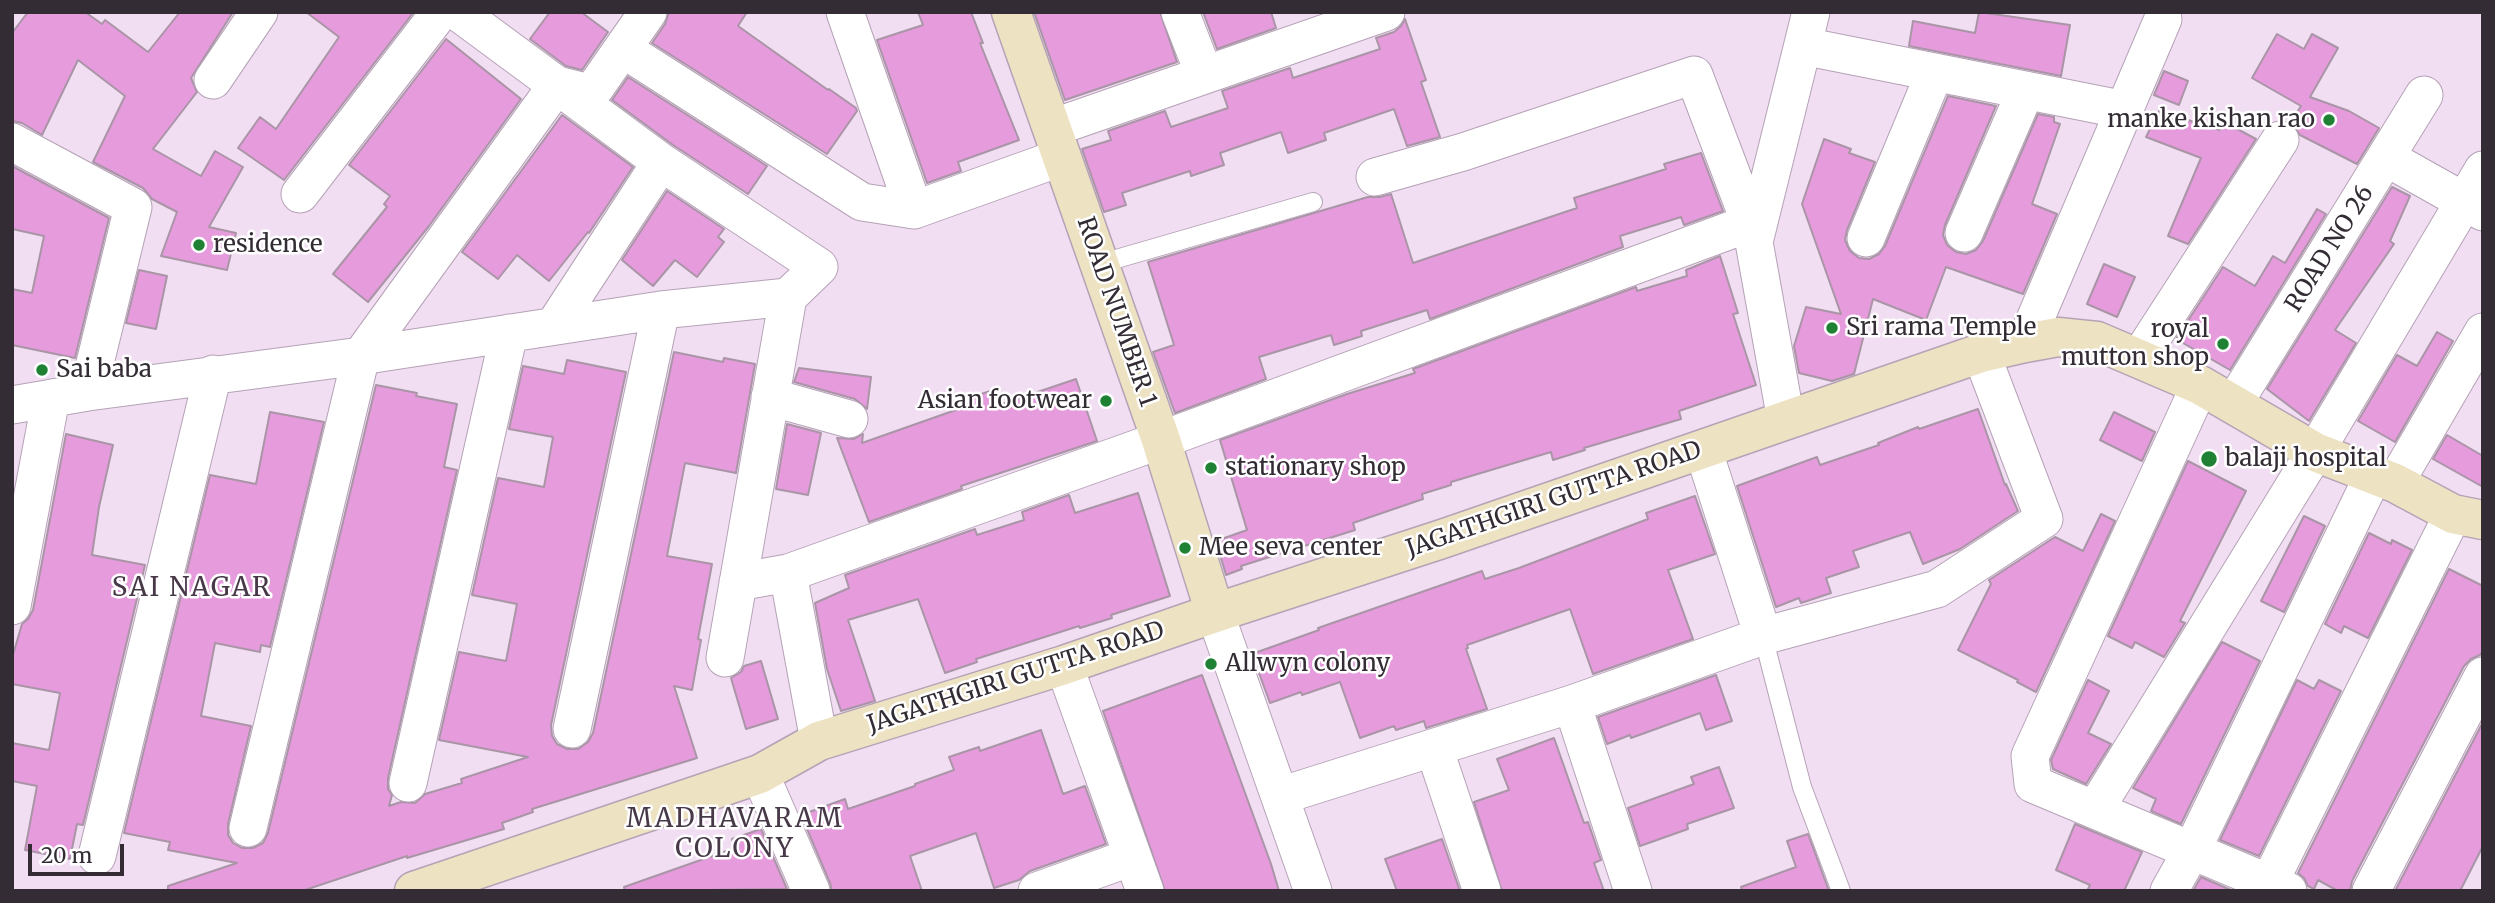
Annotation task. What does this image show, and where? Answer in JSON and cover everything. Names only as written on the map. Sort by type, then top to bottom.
[{"type":"street","points":[[214,80],[259,12]]},
{"type":"street","points":[[300,194],[440,12]]},
{"type":"street","points":[[458,12],[662,162],[818,267],[788,297],[725,658]]},
{"type":"street","points":[[557,85],[585,92],[595,88],[648,12]]},
{"type":"street","points":[[845,12],[914,210]]},
{"type":"street","name":"ROAD NUMBER 1","points":[[1011,12],[1161,440],[1215,613]]},
{"type":"street","points":[[1180,12],[1204,74]]},
{"type":"street","points":[[623,49],[862,202],[914,210],[1204,74],[1386,12]]},
{"type":"street","points":[[2025,343],[2162,19]]},
{"type":"street","points":[[1752,233],[1807,29],[1935,72],[2125,110]]},
{"type":"street","points":[[1866,238],[1935,72]]},
{"type":"street","points":[[1375,177],[1463,152],[1694,75],[1752,233],[1786,420]]},
{"type":"street","points":[[247,828],[361,356],[557,85]]},
{"type":"street","points":[[1964,233],[2026,90]]},
{"type":"street","name":"ROAD NO 26","points":[[2234,403],[2424,95]]},
{"type":"street","points":[[2139,358],[2280,140]]},
{"type":"street","points":[[12,142],[133,207],[89,392]]},
{"type":"street","points":[[2387,158],[2473,206]]},
{"type":"street","points":[[554,326],[662,162]]},
{"type":"street","points":[[2096,808],[2315,452],[2473,206],[2483,170]]},
{"type":"street","points":[[738,582],[788,573],[1752,233]]},
{"type":"street","points":[[12,405],[661,310],[788,297]]},
{"type":"street","points":[[572,729],[661,310]]},
{"type":"street","points":[[2169,891],[2384,480],[2483,332]]},
{"type":"street","points":[[408,783],[509,333]]},
{"type":"street","name":"JAGATHGIRI GUTTA ROAD","points":[[414,891],[760,774],[819,741],[1064,665],[1442,539],[1981,353],[2058,337],[2097,341],[2139,358],[2234,403],[2315,452],[2475,517]]},
{"type":"street","points":[[1280,796],[1572,704],[1763,636],[1937,589],[2043,519],[1981,353]]},
{"type":"street","points":[[97,856],[213,374]]},
{"type":"street","points":[[2200,385],[2030,756],[2033,784],[2096,808],[2274,888],[2475,517]]},
{"type":"street","points":[[770,397],[849,419]]},
{"type":"street","points":[[12,606],[51,398]]},
{"type":"street","points":[[1703,449],[1763,636]]},
{"type":"street","points":[[788,573],[819,741]]},
{"type":"street","points":[[1215,613],[1313,891]]},
{"type":"street","points":[[1064,665],[1145,891]]},
{"type":"street","points":[[2371,891],[2483,676]]},
{"type":"street","points":[[1572,704],[1633,891]]},
{"type":"street","points":[[1434,748],[1482,891]]},
{"type":"street","points":[[760,774],[811,891]]},
{"type":"street","points":[[1037,891],[1132,857]]},
{"type":"lane","points":[[1099,264],[1313,202]]},
{"type":"lane","points":[[1763,636],[1802,787],[1841,891]]},
{"type":"building","points":[[28,12],[85,12],[102,24],[105,20],[148,52],[180,12],[233,12],[191,78],[197,92],[153,149],[201,176],[215,151],[243,167],[209,227],[236,233],[227,270],[161,256],[177,212],[152,199],[143,188],[93,162],[125,96],[78,60],[42,135],[22,123],[12,121],[12,33]]},
{"type":"building","points":[[306,12],[413,13],[284,180],[238,148],[260,117],[276,129],[339,37]]},
{"type":"building","points":[[550,12],[581,12],[608,32],[582,70],[566,66],[530,39]]},
{"type":"building","points":[[669,12],[747,12],[738,26],[857,111],[827,154],[652,43],[665,24]]},
{"type":"building","points":[[918,12],[971,12],[983,43],[980,43],[1019,140],[958,162],[961,171],[927,183],[877,40],[923,25]]},
{"type":"building","points":[[1034,12],[1160,12],[1177,62],[1065,100]]},
{"type":"building","points":[[1203,12],[1271,12],[1276,28],[1217,49]]},
{"type":"building","points":[[1979,12],[2070,25],[2061,76],[1909,46],[1913,21],[1975,33]]},
{"type":"building","points":[[1405,19],[1426,80],[1421,82],[1440,137],[1407,146],[1394,109],[1324,133],[1326,140],[1288,153],[1281,132],[1220,153],[1224,165],[1191,176],[1190,171],[1122,193],[1126,205],[1104,212],[1082,149],[1111,140],[1108,131],[1165,111],[1171,127],[1228,108],[1222,91],[1290,68],[1293,78],[1380,49],[1376,38],[1394,32]]},
{"type":"building","points":[[2277,34],[2304,49],[2312,34],[2338,48],[2310,97],[2349,111],[2379,128],[2357,164],[2300,135],[2291,122],[2301,106],[2252,78]]},
{"type":"building","points":[[446,39],[521,99],[429,226],[368,302],[333,274],[387,207],[384,204],[390,196],[349,165]]},
{"type":"building","points":[[2164,71],[2188,81],[2179,105],[2154,95]]},
{"type":"building","points":[[628,77],[767,166],[748,194],[673,145],[612,100]]},
{"type":"building","points":[[1948,96],[1996,106],[1945,225],[1943,235],[1947,245],[1956,252],[1966,254],[1976,250],[1983,241],[2038,114],[2054,117],[2054,122],[2060,124],[2032,204],[2057,214],[2023,294],[1946,267],[1926,320],[1873,299],[1854,374],[1832,381],[1799,373],[1794,346],[1806,307],[1841,314],[1802,204],[1824,139],[1851,149],[1849,153],[1875,162],[1845,240],[1850,251],[1859,258],[1869,259],[1879,254],[1885,246]]},
{"type":"building","points":[[2159,111],[2220,130],[2224,122],[2256,139],[2188,244],[2168,236],[2201,158],[2146,137]]},
{"type":"building","points":[[562,115],[633,167],[589,233],[549,281],[517,255],[498,279],[462,252]]},
{"type":"building","points":[[1701,153],[1723,211],[1684,225],[1681,217],[1620,236],[1623,247],[1430,319],[1427,310],[1361,331],[1362,336],[1334,345],[1331,335],[1259,357],[1266,379],[1175,413],[1153,352],[1174,345],[1148,262],[1368,197],[1391,194],[1413,263],[1577,208],[1574,198],[1666,169],[1664,164]]},
{"type":"building","points":[[12,166],[109,218],[75,358],[12,345],[12,289],[32,293],[44,236],[12,229]]},
{"type":"building","points":[[2392,187],[2410,196],[2390,241],[2394,244],[2335,330],[2356,343],[2309,421],[2267,389]]},
{"type":"building","points":[[667,191],[724,229],[718,237],[724,242],[697,277],[675,260],[653,286],[622,260]]},
{"type":"building","points":[[2317,209],[2326,214],[2230,370],[2176,339],[2223,267],[2255,286],[2273,256],[2285,263]]},
{"type":"building","points":[[1720,256],[1738,313],[1733,314],[1756,385],[1679,411],[1681,419],[1584,448],[1585,450],[1553,460],[1551,452],[1451,482],[1451,485],[1422,494],[1423,499],[1353,523],[1355,530],[1241,566],[1242,569],[1226,575],[1216,541],[1247,530],[1220,440],[1347,394],[1415,373],[1413,369],[1636,287],[1637,291],[1687,276],[1686,270]]},
{"type":"building","points":[[2104,264],[2135,277],[2117,317],[2087,304]]},
{"type":"building","points":[[139,270],[167,276],[156,329],[126,323]]},
{"type":"building","points":[[2437,332],[2453,341],[2395,442],[2358,421],[2397,355],[2417,366]]},
{"type":"building","points":[[674,352],[723,362],[724,358],[755,364],[736,473],[685,463],[667,556],[712,564],[692,690],[674,686],[697,758],[532,809],[533,812],[502,823],[504,829],[407,856],[302,891],[168,891],[168,886],[237,863],[168,850],[170,842],[124,833],[210,475],[256,484],[270,412],[324,422],[270,647],[261,645],[260,652],[215,643],[201,716],[251,726],[228,824],[228,835],[233,843],[242,848],[253,848],[263,843],[268,833],[376,385],[457,404],[444,467],[457,470],[388,778],[388,789],[392,795],[389,806],[401,802],[415,803],[425,794],[462,783],[461,779],[528,757],[439,740],[459,652],[506,661],[517,604],[472,595],[498,478],[544,487],[553,437],[509,429],[523,366],[564,374],[567,360],[626,372],[551,725],[552,736],[557,744],[567,749],[578,749],[588,742],[593,733]]},
{"type":"building","points":[[799,368],[871,377],[867,409],[855,399],[794,382]]},
{"type":"building","points":[[1076,379],[1097,441],[961,486],[962,489],[869,522],[837,438],[854,439],[863,434],[862,443],[967,406],[965,399],[997,389],[1002,404]]},
{"type":"building","points":[[1978,409],[2005,485],[2018,511],[1960,549],[1923,564],[1910,532],[1853,551],[1859,567],[1826,578],[1831,593],[1801,603],[1799,598],[1776,607],[1737,486],[1817,457],[1820,465],[1879,445],[1878,443],[1918,427],[1919,429]]},
{"type":"building","points":[[2114,412],[2155,432],[2142,461],[2100,440]]},
{"type":"building","points":[[787,424],[821,433],[808,495],[776,489]]},
{"type":"building","points":[[66,434],[113,445],[99,507],[92,555],[145,565],[83,825],[77,824],[70,859],[25,850],[37,786],[12,781],[12,743],[49,750],[60,693],[12,684],[12,658],[22,624],[33,610]]},
{"type":"building","points":[[2447,435],[2483,456],[2483,487],[2433,459]]},
{"type":"building","points":[[2188,461],[2246,491],[2180,621],[2185,623],[2164,657],[2135,642],[2132,648],[2108,636]]},
{"type":"building","points":[[1138,493],[1170,596],[1111,615],[1112,618],[976,659],[977,662],[945,673],[918,599],[848,620],[875,701],[841,711],[827,669],[815,603],[849,588],[845,575],[975,529],[977,535],[1024,520],[1022,512],[1069,495],[1075,513]]},
{"type":"building","points":[[1695,496],[1715,554],[1668,570],[1693,639],[1593,674],[1570,609],[1467,645],[1466,649],[1487,709],[1426,728],[1424,721],[1396,730],[1394,726],[1360,738],[1340,682],[1270,703],[1252,654],[1482,571],[1485,579],[1519,568],[1648,519],[1646,513]]},
{"type":"building","points":[[2101,514],[2115,521],[2036,692],[1958,650],[1991,584],[1989,580],[2055,537],[2083,551]]},
{"type":"building","points":[[2304,516],[2325,526],[2284,612],[2261,601]]},
{"type":"building","points":[[2369,533],[2391,544],[2392,540],[2412,550],[2368,638],[2344,626],[2341,633],[2325,624]]},
{"type":"building","points":[[2449,569],[2483,586],[2483,651],[2464,666],[2352,881],[2350,891],[2338,891],[2318,880],[2314,889],[2308,886],[2298,873]]},
{"type":"building","points":[[2222,642],[2260,661],[2181,824],[2151,811],[2156,799],[2133,788]]},
{"type":"building","points":[[761,661],[778,719],[746,729],[731,678],[741,672],[744,666]]},
{"type":"building","points":[[1202,675],[1279,891],[1165,891],[1103,711]]},
{"type":"building","points":[[1716,675],[1732,721],[1706,730],[1700,713],[1607,744],[1598,717]]},
{"type":"building","points":[[2088,680],[2109,691],[2088,733],[2111,744],[2086,784],[2053,769],[2051,760]]},
{"type":"building","points":[[2297,680],[2314,689],[2319,680],[2341,691],[2259,856],[2220,840]]},
{"type":"building","points":[[2483,722],[2483,846],[2460,891],[2395,891]]},
{"type":"building","points":[[1041,730],[1063,794],[1085,786],[1106,844],[1030,871],[1019,880],[994,888],[976,833],[910,856],[922,891],[832,891],[801,815],[845,799],[848,809],[915,786],[954,770],[949,757],[979,747],[980,751]]},
{"type":"building","points":[[1554,738],[1584,823],[1588,822],[1601,860],[1594,863],[1604,891],[1502,891],[1474,802],[1509,790],[1497,759]]},
{"type":"building","points":[[1719,767],[1734,808],[1687,824],[1688,829],[1640,846],[1628,808],[1694,784],[1691,777]]},
{"type":"building","points":[[2075,824],[2142,852],[2124,891],[2087,891],[2090,885],[2056,870]]},
{"type":"building","points":[[761,829],[787,889],[625,891],[624,887],[735,848],[732,839]]},
{"type":"building","points":[[1808,834],[1829,891],[1742,891],[1741,887],[1796,867],[1787,841]]},
{"type":"building","points":[[1442,839],[1460,891],[1397,891],[1385,859]]},
{"type":"building","points":[[2201,877],[2233,891],[2193,891]]},
{"type":"place","name":"manke kishan rao","points":[[2329,120]]},
{"type":"place","name":"residence","points":[[199,245]]},
{"type":"place","name":"Sri rama Temple","points":[[1832,328]]},
{"type":"place","name":"royal mutton shop","points":[[2223,344]]},
{"type":"place","name":"Sai baba","points":[[42,370]]},
{"type":"place","name":"Asian footwear","points":[[1106,401]]},
{"type":"place","name":"balaji hospital","points":[[2209,459]]},
{"type":"place","name":"stationary shop","points":[[1211,468]]},
{"type":"place","name":"Mee seva center","points":[[1185,548]]},
{"type":"place","name":"Allwyn colony","points":[[1211,664]]},
{"type":"district","name":"SAI NAGAR","points":[[192,589]]},
{"type":"district","name":"MADHAVARAM COLONY","points":[[735,835]]}]
